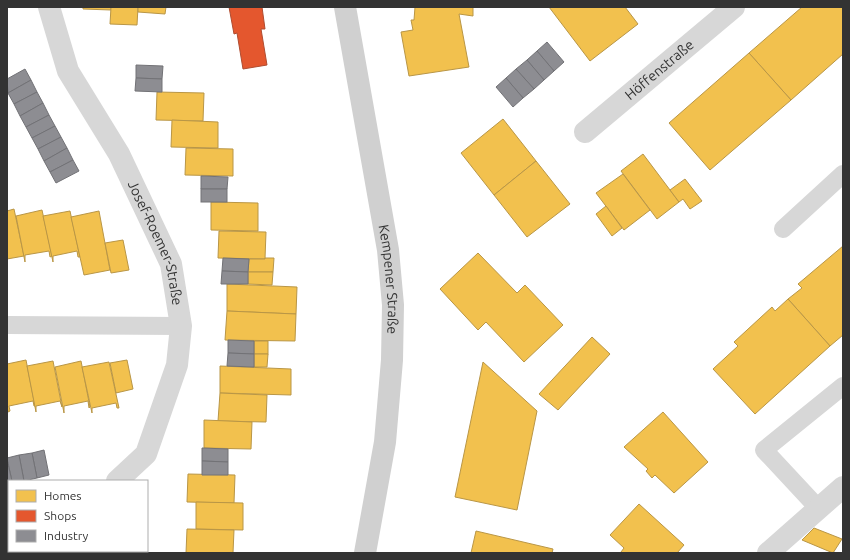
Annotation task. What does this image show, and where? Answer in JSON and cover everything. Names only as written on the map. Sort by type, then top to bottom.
[{"type":"main road","name":"Kempener Straße","points":[[345,7],[388,250],[393,305],[392,360],[384,442],[365,553]]},
{"type":"street","name":"Josef-Roemer-Straße","points":[[49,7],[68,71],[119,154],[171,264],[181,326],[177,365],[146,454],[118,480]]},
{"type":"street","name":"Höffenstraße","points":[[584,132],[734,7]]},
{"type":"street","points":[[768,553],[843,487]]},
{"type":"lane","points":[[783,229],[843,174]]},
{"type":"lane","points":[[7,325],[181,326]]},
{"type":"lane","points":[[818,508],[764,450],[843,386]]},
{"type":"shaded area","points":[[46,552],[147,552],[147,553],[44,553]]},
{"type":"building: Homes","points":[[83,7],[111,7],[111,10],[83,9]]},
{"type":"building: Homes","points":[[111,7],[138,7],[137,25],[110,24]]},
{"type":"building: Homes","points":[[138,7],[166,7],[165,14],[138,12]]},
{"type":"building: Homes","points":[[415,7],[473,7],[473,16],[459,14],[469,67],[409,76],[401,32],[413,30],[411,20],[414,20]]},
{"type":"building: Homes","points":[[549,7],[625,7],[638,24],[590,61]]},
{"type":"building: Homes","points":[[802,7],[843,7],[843,54],[791,100],[749,53]]},
{"type":"building: Homes","points":[[749,53],[791,100],[710,170],[669,123]]},
{"type":"building: Homes","points":[[157,92],[204,93],[203,121],[156,120]]},
{"type":"building: Homes","points":[[503,119],[536,161],[494,195],[461,153]]},
{"type":"building: Homes","points":[[172,120],[218,122],[218,148],[171,147]]},
{"type":"building: Homes","points":[[186,148],[233,149],[233,176],[185,175]]},
{"type":"building: Homes","points":[[643,154],[679,202],[657,219],[621,171]]},
{"type":"building: Homes","points":[[536,161],[570,204],[527,237],[494,195]]},
{"type":"building: Homes","points":[[623,174],[650,210],[624,230],[596,193]]},
{"type":"building: Homes","points":[[685,179],[702,201],[690,209],[683,199],[679,202],[670,190]]},
{"type":"building: Homes","points":[[211,202],[258,203],[258,231],[211,230]]},
{"type":"building: Homes","points":[[606,206],[622,228],[612,236],[596,214]]},
{"type":"building: Homes","points":[[14,209],[24,256],[7,259],[7,211]]},
{"type":"building: Homes","points":[[42,210],[52,256],[50,257],[49,251],[25,255],[25,262],[16,216]]},
{"type":"building: Homes","points":[[70,211],[80,257],[78,257],[77,251],[53,256],[53,262],[43,216]]},
{"type":"building: Homes","points":[[99,211],[110,270],[84,275],[71,217]]},
{"type":"building: Homes","points":[[219,231],[266,232],[265,259],[218,258]]},
{"type":"building: Homes","points":[[123,240],[129,270],[111,273],[105,243]]},
{"type":"building: Homes","points":[[843,246],[843,335],[830,346],[788,299],[802,288],[798,284]]},
{"type":"building: Homes","points":[[478,253],[517,293],[525,285],[563,325],[524,362],[486,322],[478,330],[440,289]]},
{"type":"building: Homes","points":[[274,258],[273,272],[248,272],[249,259]]},
{"type":"building: Homes","points":[[248,272],[273,272],[272,285],[248,284]]},
{"type":"building: Homes","points":[[227,284],[297,287],[296,314],[227,311]]},
{"type":"building: Homes","points":[[788,299],[830,346],[755,414],[713,369],[738,346],[734,342],[772,307],[775,311]]},
{"type":"building: Homes","points":[[227,311],[296,314],[295,341],[225,340]]},
{"type":"building: Homes","points":[[592,337],[610,354],[558,410],[539,394]]},
{"type":"building: Homes","points":[[254,341],[268,341],[268,354],[254,354]]},
{"type":"building: Homes","points":[[254,354],[268,354],[267,367],[254,367]]},
{"type":"building: Homes","points":[[26,360],[35,406],[33,401],[9,406],[10,411],[8,412],[7,364]]},
{"type":"building: Homes","points":[[127,360],[133,389],[116,393],[110,363]]},
{"type":"building: Homes","points":[[53,361],[62,407],[60,401],[36,406],[36,412],[27,366]]},
{"type":"building: Homes","points":[[81,361],[90,407],[89,408],[88,401],[64,406],[64,413],[55,367]]},
{"type":"building: Homes","points":[[109,362],[119,408],[117,408],[116,403],[92,408],[92,413],[82,367]]},
{"type":"building: Homes","points":[[483,362],[537,411],[517,510],[455,497]]},
{"type":"building: Homes","points":[[220,366],[291,369],[291,395],[220,393]]},
{"type":"building: Homes","points":[[220,393],[267,395],[266,422],[218,421]]},
{"type":"building: Homes","points":[[663,412],[708,462],[674,493],[655,475],[652,478],[646,471],[648,469],[624,447]]},
{"type":"building: Homes","points":[[204,420],[252,422],[251,449],[204,448]]},
{"type":"building: Homes","points":[[188,474],[235,475],[234,503],[187,502]]},
{"type":"building: Homes","points":[[196,502],[243,503],[243,530],[196,529]]},
{"type":"building: Homes","points":[[639,504],[684,545],[677,553],[621,552],[624,548],[610,535]]},
{"type":"building: Homes","points":[[814,528],[842,539],[833,553],[802,540]]},
{"type":"building: Homes","points":[[187,529],[234,530],[233,553],[186,553]]},
{"type":"building: Homes","points":[[476,531],[553,549],[552,553],[471,553]]},
{"type":"building: Shops","points":[[229,7],[262,7],[265,29],[261,29],[267,65],[243,69],[237,33],[234,34]]},
{"type":"building: Industry","points":[[547,42],[564,62],[554,71],[537,51]]},
{"type":"building: Industry","points":[[537,51],[554,71],[544,80],[527,60]]},
{"type":"building: Industry","points":[[527,60],[544,80],[534,89],[516,69]]},
{"type":"building: Industry","points":[[136,65],[163,66],[162,79],[136,78]]},
{"type":"building: Industry","points":[[25,69],[31,80],[8,93],[7,79]]},
{"type":"building: Industry","points":[[516,69],[534,89],[523,98],[506,78]]},
{"type":"building: Industry","points":[[136,78],[162,79],[162,92],[135,91]]},
{"type":"building: Industry","points":[[506,78],[523,98],[513,107],[496,87]]},
{"type":"building: Industry","points":[[31,80],[37,92],[14,104],[8,93]]},
{"type":"building: Industry","points":[[37,92],[43,103],[20,116],[14,104]]},
{"type":"building: Industry","points":[[43,103],[49,115],[26,127],[20,116]]},
{"type":"building: Industry","points":[[49,115],[55,126],[32,138],[26,127]]},
{"type":"building: Industry","points":[[55,126],[61,137],[38,149],[32,138]]},
{"type":"building: Industry","points":[[61,137],[67,148],[44,161],[38,149]]},
{"type":"building: Industry","points":[[67,148],[73,160],[50,172],[44,161]]},
{"type":"building: Industry","points":[[73,160],[79,171],[56,183],[50,172]]},
{"type":"building: Industry","points":[[201,176],[228,177],[227,189],[201,189]]},
{"type":"building: Industry","points":[[201,189],[227,189],[227,202],[201,202]]},
{"type":"building: Industry","points":[[223,258],[249,259],[248,272],[222,271]]},
{"type":"building: Industry","points":[[222,271],[248,272],[248,284],[221,284]]},
{"type":"building: Industry","points":[[228,340],[254,341],[254,354],[228,353]]},
{"type":"building: Industry","points":[[228,353],[254,354],[254,367],[227,366]]},
{"type":"building: Industry","points":[[202,448],[228,449],[228,462],[202,461]]},
{"type":"building: Industry","points":[[44,450],[49,475],[37,478],[32,453]]},
{"type":"building: Industry","points":[[32,453],[37,478],[24,480],[19,455]]},
{"type":"building: Industry","points":[[19,455],[24,480],[12,480],[7,458]]},
{"type":"building: Industry","points":[[7,460],[12,480],[8,480],[7,484]]},
{"type":"building: Industry","points":[[202,461],[228,462],[228,475],[202,475]]}]
